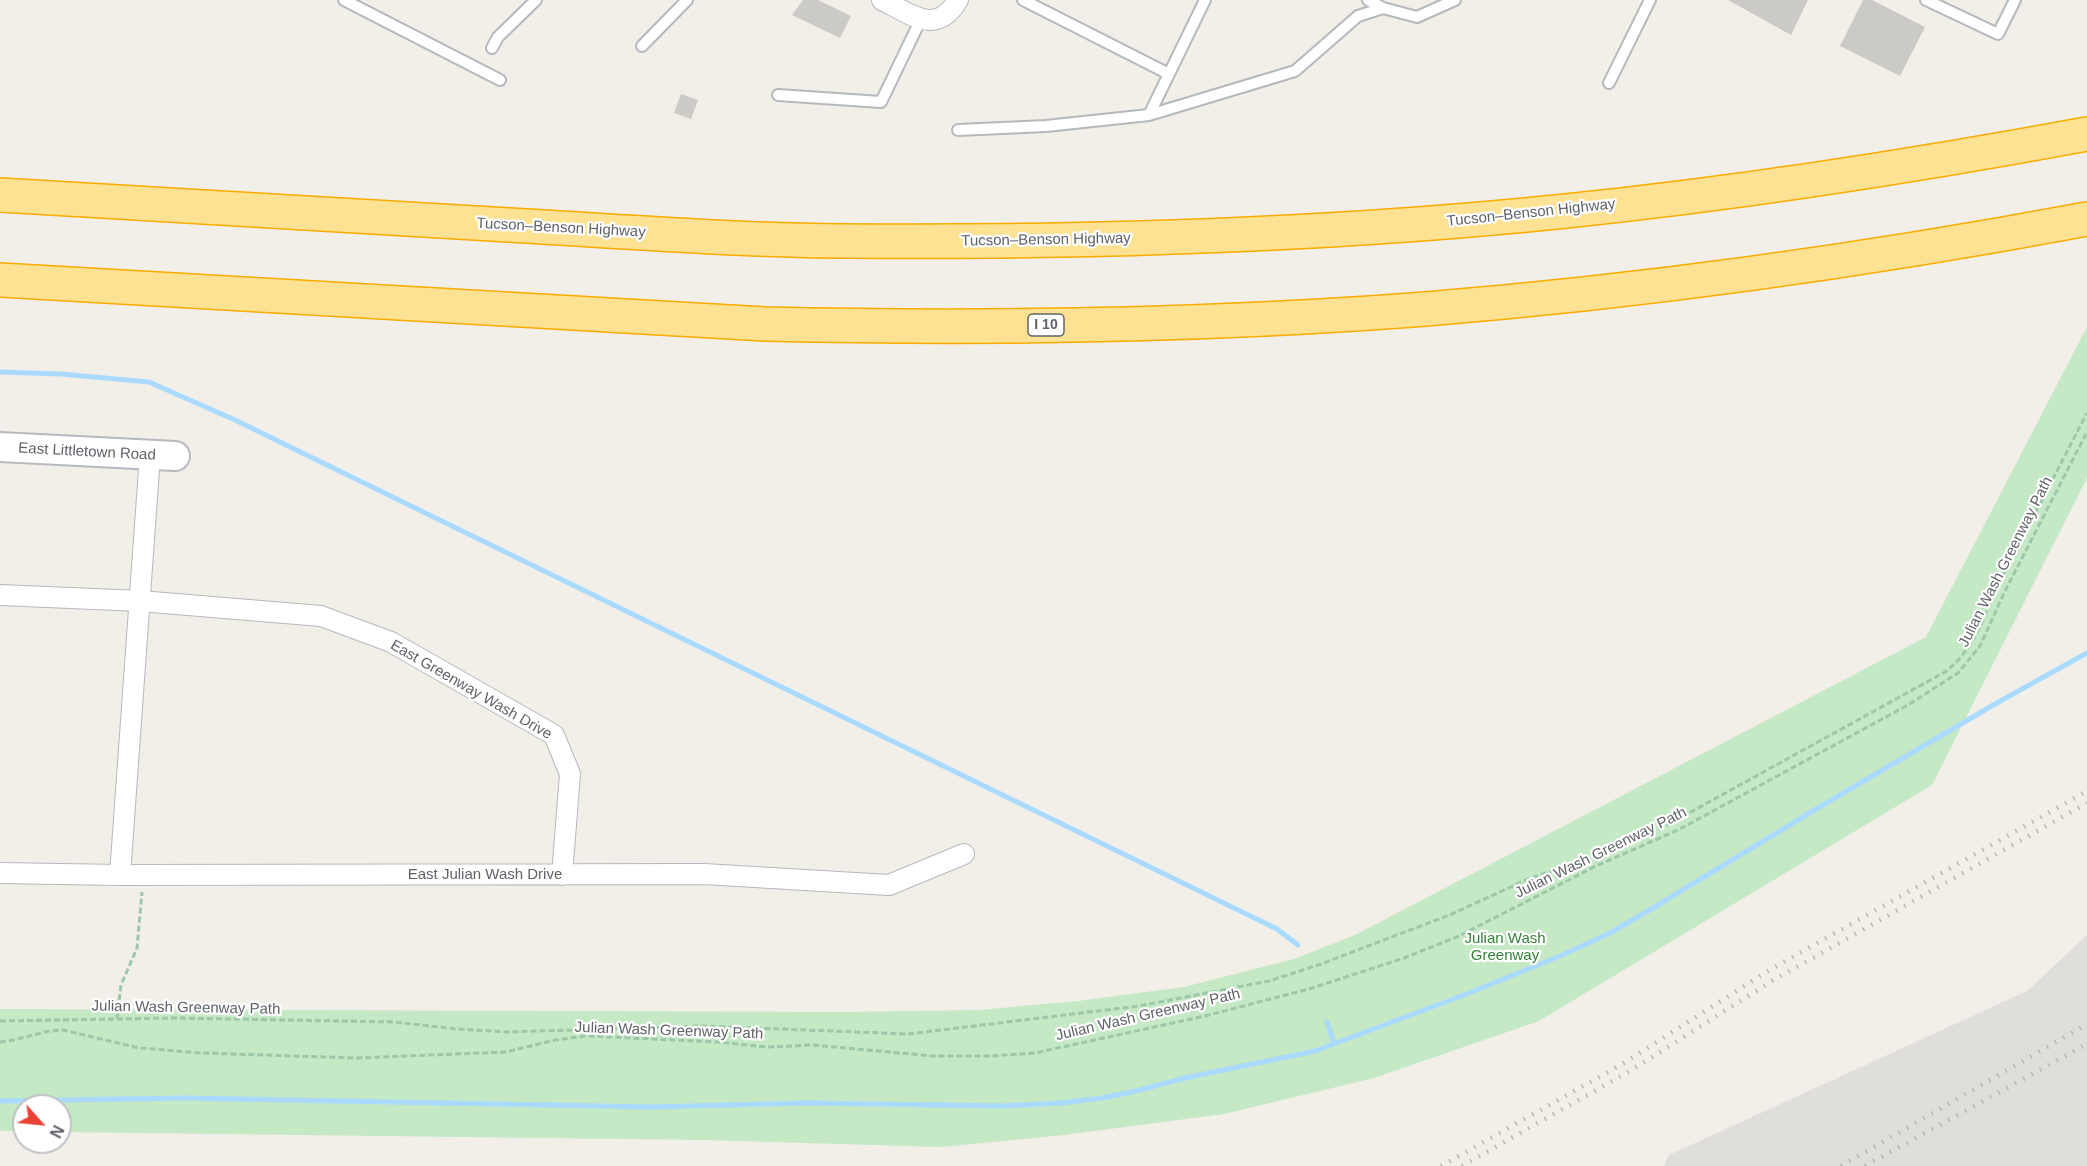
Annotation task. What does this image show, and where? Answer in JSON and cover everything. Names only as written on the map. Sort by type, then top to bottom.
[{"type":"highway","name":"Tucson–Benson Highway","points":[[0,195],[710,236],[838,241],[1098,240],[1349,229],[1563,211],[1834,177],[2087,134]]},
{"type":"highway","name":"I 10","points":[[0,280],[765,324],[1079,325],[1290,317],[1423,309],[1557,297],[1788,270],[1988,238],[2087,219]]},
{"type":"street","points":[[882,0],[921,19],[937,20],[946,16],[958,0]]},
{"type":"street","name":"East Littletown Road","points":[[0,447],[163,455]]},
{"type":"street","points":[[120,875],[140,601],[163,455]]},
{"type":"street","name":"East Greenway Wash Drive","points":[[0,595],[140,601],[321,616],[391,642],[554,735],[570,774],[562,875]]},
{"type":"street","name":"East Julian Wash Drive","points":[[0,873],[120,875],[704,874],[889,885],[964,854]]},
{"type":"lane","points":[[344,0],[500,80]]},
{"type":"lane","points":[[492,48],[498,37],[536,0]]},
{"type":"lane","points":[[642,46],[687,0]]},
{"type":"lane","points":[[1023,0],[1169,74]]},
{"type":"lane","points":[[1149,115],[1204,0]]},
{"type":"lane","points":[[1368,0],[1383,8],[1416,17],[1455,0]]},
{"type":"lane","points":[[1609,83],[1650,0]]},
{"type":"lane","points":[[1926,0],[1998,34],[2015,0]]},
{"type":"lane","points":[[957,130],[1046,126],[1149,115],[1295,71],[1358,16],[1383,8]]},
{"type":"lane","points":[[778,95],[881,102],[921,19]]},
{"type":"path","name":"Julian Wash Greenway Path","points":[[0,1021],[117,1018],[394,1022],[507,1032],[702,1026],[908,1034],[1139,1006],[1269,981],[1321,964],[1452,914],[1528,879],[1649,836],[1945,672],[1955,664],[1976,635],[1996,590],[2087,413]]},
{"type":"path","name":"Julian Wash Greenway Path","points":[[0,1042],[63,1030],[139,1048],[201,1053],[356,1058],[506,1052],[555,1040],[586,1036],[717,1042],[767,1047],[812,1045],[933,1056],[991,1056],[1035,1053],[1205,1016],[1310,989],[1404,958],[1459,936],[1596,866],[1680,829],[1908,705],[1958,673],[1980,646],[2005,591],[2087,432]]},
{"type":"path","points":[[117,1018],[121,985],[137,948],[143,875]]},
{"type":"shaded area","points":[[2087,935],[2087,1166],[1664,1166],[1669,1155],[2027,991]]},
{"type":"green space","name":"Julian Wash Greenway","points":[[2087,327],[2087,478],[1932,785],[1539,1021],[1374,1078],[1224,1114],[1064,1135],[941,1147],[704,1140],[72,1132],[72,1094],[12,1094],[12,1131],[0,1131],[0,1009],[846,1012],[979,1010],[1078,1001],[1184,987],[1294,959],[1355,935],[1926,637]]},
{"type":"building","points":[[803,0],[818,0],[851,16],[840,38],[792,15]]},
{"type":"building","points":[[1728,0],[1808,0],[1791,35]]},
{"type":"building","points":[[1863,0],[1872,0],[1925,27],[1900,76],[1840,46]]},
{"type":"building","points":[[681,94],[698,100],[691,119],[674,113]]},
{"type":"waterway","points":[[0,372],[61,374],[149,382],[235,420],[1277,929],[1298,945]]},
{"type":"waterway","points":[[0,1101],[185,1098],[651,1107],[807,1103],[1004,1106],[1061,1103],[1136,1091],[1185,1078],[1315,1051],[1464,995],[1608,934],[1816,809],[2087,653]]},
{"type":"waterway","points":[[1327,1022],[1334,1044]]},
{"type":"railway","points":[[1441,1166],[1624,1063],[1766,972],[2087,791]]},
{"type":"railway","points":[[1462,1166],[1630,1071],[1772,981],[2087,803]]},
{"type":"railway","points":[[1841,1166],[2087,1024]]},
{"type":"railway","points":[[1865,1166],[2087,1044]]}]
